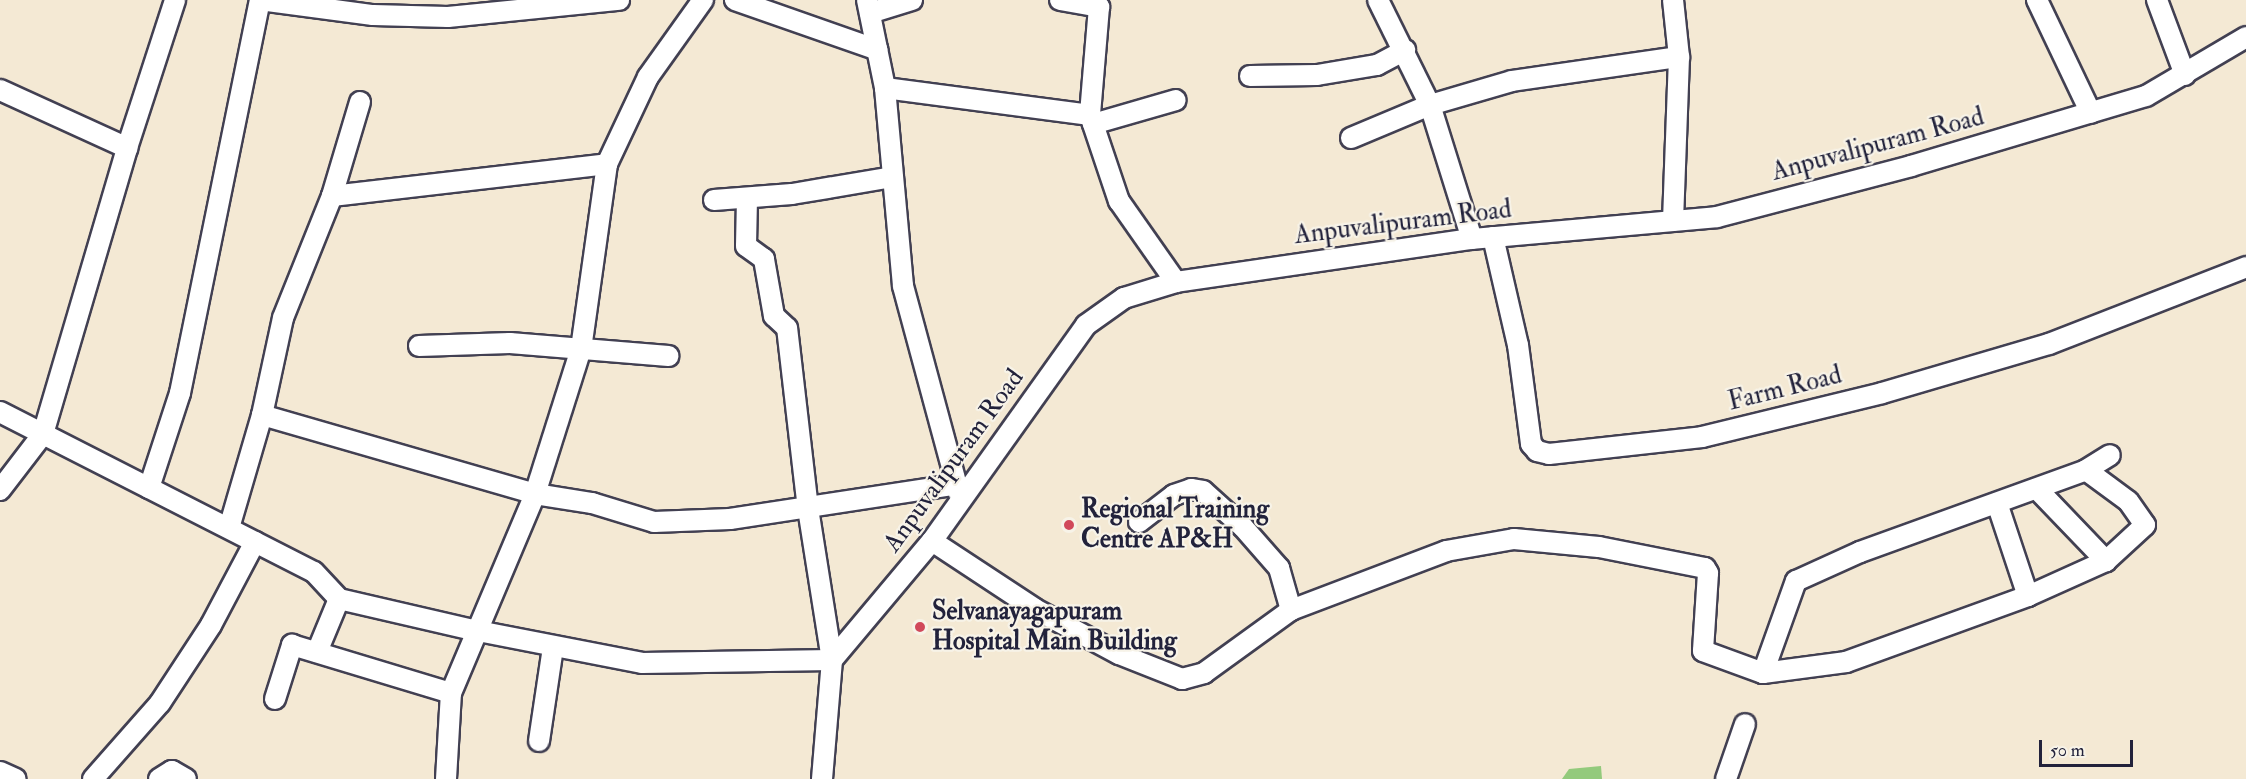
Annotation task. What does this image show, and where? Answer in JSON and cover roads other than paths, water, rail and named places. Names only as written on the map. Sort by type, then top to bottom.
[{"type":"street","points":[[0,490],[43,434],[127,148],[175,0]]},
{"type":"street","points":[[149,488],[180,393],[260,0],[373,15],[448,8],[620,0]]},
{"type":"street","points":[[446,779],[451,693],[535,495],[581,350],[608,164],[648,77],[703,0]]},
{"type":"street","points":[[735,0],[878,50]]},
{"type":"street","points":[[262,415],[535,495],[592,503],[654,522],[730,519],[958,491],[903,286],[885,87],[868,6],[912,0]]},
{"type":"street","points":[[1060,0],[1099,7],[1092,119],[1119,201],[1176,282]]},
{"type":"street","points":[[1378,0],[1406,51],[1430,105],[1472,239]]},
{"type":"street","points":[[1673,0],[1679,57],[1673,221]]},
{"type":"street","points":[[2037,0],[2091,113]]},
{"type":"street","points":[[2157,0],[2186,75]]},
{"type":"street","name":"Anpuvalipuram Road","points":[[832,660],[932,541],[958,491],[1086,325],[1124,298],[1176,282],[1472,239],[1718,217],[2146,96],[2186,75],[2246,37]]},
{"type":"street","points":[[1250,76],[1317,75],[1377,65],[1406,51]]},
{"type":"street","points":[[1351,138],[1430,105],[1512,81],[1679,57]]},
{"type":"street","points":[[885,87],[1092,119],[1176,100]]},
{"type":"street","points":[[0,90],[127,148]]},
{"type":"street","points":[[229,528],[262,415],[283,318],[332,196],[360,102]]},
{"type":"street","points":[[332,196],[608,164]]},
{"type":"street","points":[[714,200],[747,198],[894,177]]},
{"type":"street","points":[[747,198],[746,246],[764,259],[774,316],[787,328],[808,509],[832,660],[822,779]]},
{"type":"street","name":"Farm Road","points":[[1493,237],[1518,345],[1531,444],[1537,451],[1549,454],[1702,437],[1882,393],[2049,344],[2246,267]]},
{"type":"street","points":[[419,346],[510,343],[668,356]]},
{"type":"street","points":[[0,411],[314,572],[339,598],[478,631],[642,663],[832,660]]},
{"type":"street","points":[[1763,673],[1796,581],[1860,552],[2086,470],[2110,455]]},
{"type":"street","points":[[932,541],[1035,609],[1119,654],[1182,679],[1203,673],[1291,610],[1446,551],[1514,539],[1599,547],[1705,568],[1703,651],[1763,673],[1846,662],[2028,596],[2106,561],[2145,525],[2128,501],[2086,470]]},
{"type":"street","points":[[1139,522],[1174,495],[1191,489],[1203,491],[1244,527],[1279,568],[1291,610]]},
{"type":"street","points":[[2037,489],[2106,561]]},
{"type":"street","points":[[1997,503],[2028,596]]},
{"type":"street","points":[[93,779],[160,703],[211,625],[255,542]]},
{"type":"street","points":[[317,652],[339,598]]},
{"type":"street","points":[[274,699],[292,645],[451,693]]},
{"type":"street","points":[[539,741],[553,647]]},
{"type":"street","points":[[1726,779],[1745,724]]},
{"type":"street","points":[[159,779],[172,771],[186,779]]},
{"type":"street","points":[[0,772],[16,779]]},
{"type":"place","name":"Regional Training Centre AP&H","points":[[1069,525]]},
{"type":"place","name":"Selvanayagapuram Hospital Main Building","points":[[920,627]]}]
